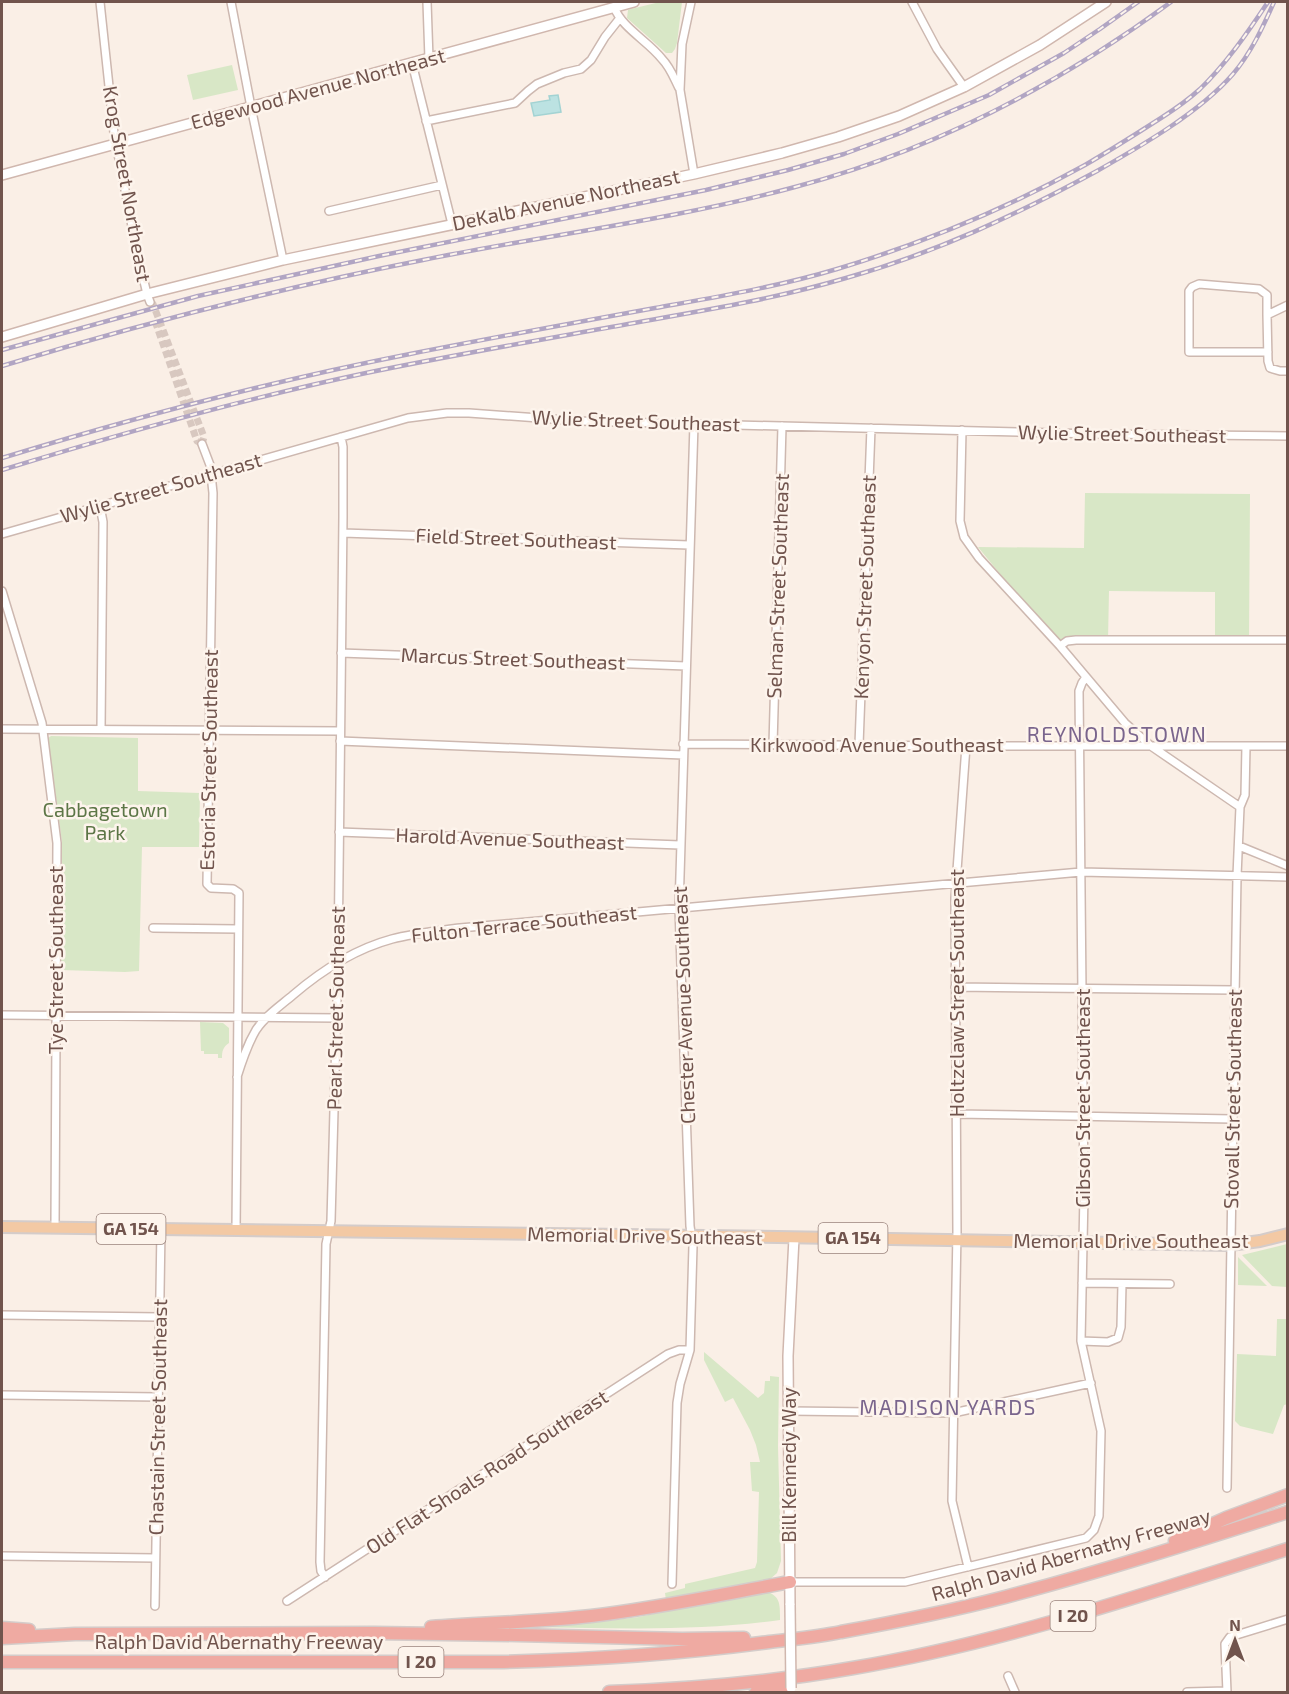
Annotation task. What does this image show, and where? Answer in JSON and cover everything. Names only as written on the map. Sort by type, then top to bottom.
[{"type":"highway","points":[[1151,1555],[1204,1527],[1287,1495]]},
{"type":"highway","name":"Ralph David Abernathy Freeway","points":[[2,1662],[497,1662],[575,1660],[745,1645],[838,1633],[1004,1598],[1287,1512]]},
{"type":"highway","name":"I 20","points":[[609,1692],[776,1680],[930,1653],[1086,1612],[1287,1549]]},
{"type":"highway","points":[[374,1633],[600,1615],[666,1606],[790,1582]]},
{"type":"highway","points":[[2,1628],[75,1634]]},
{"type":"highway","points":[[2,1638],[75,1634],[374,1633],[682,1639],[759,1638],[838,1633]]},
{"type":"highway","points":[[756,1692],[854,1668]]},
{"type":"main road","points":[[591,2],[594,12]]},
{"type":"main road","name":"Edgewood Avenue Northeast","points":[[2,175],[634,2]]},
{"type":"main road","name":"DeKalb Avenue Northeast","points":[[2,337],[283,260],[694,174],[783,153],[838,137],[899,116],[964,87],[1048,40],[1106,2]]},
{"type":"main road","name":"Memorial Drive Southeast","points":[[2,1227],[1230,1245],[1287,1234]]},
{"type":"main road","name":"Bill Kennedy Way","points":[[791,1692],[788,1356],[794,1238]]},
{"type":"street","name":"Krog Street Northeast","points":[[100,2],[114,133],[148,298]]},
{"type":"street","points":[[231,2],[250,107],[283,260]]},
{"type":"street","points":[[427,2],[429,59]]},
{"type":"street","points":[[691,2],[682,44],[680,90],[694,174]]},
{"type":"street","points":[[912,2],[937,49],[964,87]]},
{"type":"street","points":[[614,7],[620,18],[663,60],[680,90]]},
{"type":"street","points":[[426,121],[515,104],[537,84],[581,69],[591,60],[604,37],[620,18]]},
{"type":"street","points":[[412,63],[452,224]]},
{"type":"street","points":[[329,211],[442,185]]},
{"type":"street","points":[[1268,352],[1189,352],[1190,291],[1192,287],[1199,284],[1259,290],[1268,295],[1270,368],[1287,371]]},
{"type":"street","points":[[1267,315],[1287,306]]},
{"type":"street","name":"Wylie Street Southeast","points":[[2,534],[341,436],[408,418],[447,413],[566,421],[1287,436]]},
{"type":"street","name":"Chester Avenue Southeast","points":[[672,1584],[677,1403],[690,1350],[693,1246],[679,909],[694,424]]},
{"type":"street","name":"Selman Street Southeast","points":[[773,745],[783,426]]},
{"type":"street","name":"Kenyon Street Southeast","points":[[859,746],[871,428]]},
{"type":"street","points":[[962,430],[960,521],[964,537],[979,558],[1060,646],[1125,723],[1151,746],[1240,807]]},
{"type":"street","name":"Pearl Street Southeast","points":[[325,1577],[321,1571],[320,1562],[326,1244],[331,1221],[337,1018],[343,533],[341,436]]},
{"type":"street","name":"Estoria Street Southeast","points":[[202,444],[211,474],[213,493],[207,884],[211,888],[238,891],[236,1230]]},
{"type":"street","points":[[100,506],[103,522],[101,729]]},
{"type":"street","name":"Field Street Southeast","points":[[343,533],[689,545]]},
{"type":"street","name":"Tye Street Southeast","points":[[2,591],[40,716],[57,843],[55,1227]]},
{"type":"street","points":[[1060,646],[1067,641],[1076,640],[1287,640]]},
{"type":"street","name":"Marcus Street Southeast","points":[[341,653],[686,666]]},
{"type":"street","name":"Gibson Street Southeast","points":[[790,1582],[905,1582],[1086,1538],[1094,1530],[1099,1516],[1101,1431],[1081,1341],[1084,1116],[1079,691],[1086,676]]},
{"type":"street","points":[[2,729],[340,731]]},
{"type":"street","points":[[340,741],[683,755]]},
{"type":"street","name":"Kirkwood Avenue Southeast","points":[[683,744],[1287,746]]},
{"type":"street","name":"Holtzclaw Street Southeast","points":[[966,746],[956,883],[957,1241],[952,1501],[968,1567]]},
{"type":"street","name":"Stovall Street Southeast","points":[[1227,1488],[1234,990],[1240,807],[1245,795],[1246,746]]},
{"type":"street","name":"Harold Avenue Southeast","points":[[339,832],[680,845]]},
{"type":"street","points":[[1239,846],[1287,866]]},
{"type":"street","name":"Fulton Terrace Southeast","points":[[237,1077],[248,1044],[257,1029],[267,1017],[306,984],[338,963],[374,945],[412,934],[1081,872],[1287,877]]},
{"type":"street","points":[[153,928],[238,929]]},
{"type":"street","points":[[955,987],[1234,990]]},
{"type":"street","points":[[2,1015],[337,1018]]},
{"type":"street","points":[[956,1114],[1232,1119]]},
{"type":"street","name":"Chastain Street Southeast","points":[[155,1606],[160,1229]]},
{"type":"street","points":[[1082,1283],[1170,1284]]},
{"type":"street","points":[[1081,1341],[1108,1342],[1118,1338],[1121,1328],[1122,1284]]},
{"type":"street","points":[[2,1315],[159,1317]]},
{"type":"street","name":"Old Flat Shoals Road Southeast","points":[[287,1601],[668,1354],[690,1350]]},
{"type":"street","points":[[789,1411],[953,1413],[1091,1383]]},
{"type":"street","points":[[2,1395],[158,1396]]},
{"type":"street","points":[[2,1556],[156,1558]]},
{"type":"street","points":[[1186,1692],[1227,1692],[1225,1644],[1230,1636],[1287,1619]]},
{"type":"street","points":[[1008,1676],[1015,1692]]},
{"type":"green space","points":[[660,2],[682,2],[677,43],[672,53],[666,53],[627,18],[628,10]]},
{"type":"green space","points":[[232,65],[238,90],[193,100],[187,75]]},
{"type":"green space","points":[[1085,493],[1250,494],[1249,641],[1215,641],[1215,592],[1109,591],[1108,640],[1053,639],[978,547],[1084,548]]},
{"type":"green space","name":"Cabbagetown Park","points":[[51,736],[138,738],[138,791],[200,793],[199,847],[142,847],[139,971],[61,970],[62,842],[48,738]]},
{"type":"green space","points":[[200,1022],[223,1023],[229,1028],[229,1043],[223,1049],[222,1058],[218,1058],[218,1054],[204,1054],[204,1051],[201,1051]]},
{"type":"green space","points":[[1287,1244],[1287,1287],[1272,1286],[1242,1255]]},
{"type":"green space","points":[[1238,1257],[1267,1286],[1238,1285]]},
{"type":"green space","points":[[1277,1319],[1287,1319],[1288,1404],[1284,1405],[1273,1434],[1240,1426],[1235,1421],[1237,1354],[1276,1356]]},
{"type":"green space","points":[[704,1352],[758,1398],[764,1393],[765,1381],[770,1381],[770,1376],[779,1377],[781,1561],[777,1573],[769,1580],[666,1600],[665,1593],[685,1588],[685,1584],[755,1568],[757,1562],[759,1492],[752,1491],[750,1462],[760,1462],[756,1445],[733,1398],[725,1402],[704,1360]]},
{"type":"green space","points":[[762,1591],[776,1597],[780,1609],[780,1620],[678,1628],[508,1627],[511,1625],[591,1623],[639,1617]]},
{"type":"water","points":[[558,95],[561,112],[534,116],[531,103],[550,100],[549,96]]},
{"type":"tunnel","points":[[150,302],[153,304],[204,437],[202,444]]},
{"type":"tunnel","points":[[155,321],[197,441],[202,444]]},
{"type":"railway","points":[[2,350],[198,296],[379,256],[706,190],[844,154],[898,134],[989,95],[1064,53],[1138,2]]},
{"type":"railway","points":[[2,366],[158,321],[317,282],[469,251],[703,209],[749,199],[846,172],[944,135],[1038,88],[1084,61],[1171,2]]},
{"type":"railway","points":[[2,458],[154,414],[307,376],[440,348],[724,296],[837,269],[901,248],[964,224],[1055,181],[1104,154],[1186,101],[1219,69],[1268,2]]},
{"type":"railway","points":[[2,470],[183,417],[320,383],[765,298],[846,278],[911,257],[1005,218],[1097,171],[1169,128],[1204,102],[1233,74],[1256,40],[1274,2]]},
{"type":"district","name":"REYNOLDSTOWN","points":[[1117,735]]},
{"type":"district","name":"MADISON YARDS","points":[[948,1408]]}]
